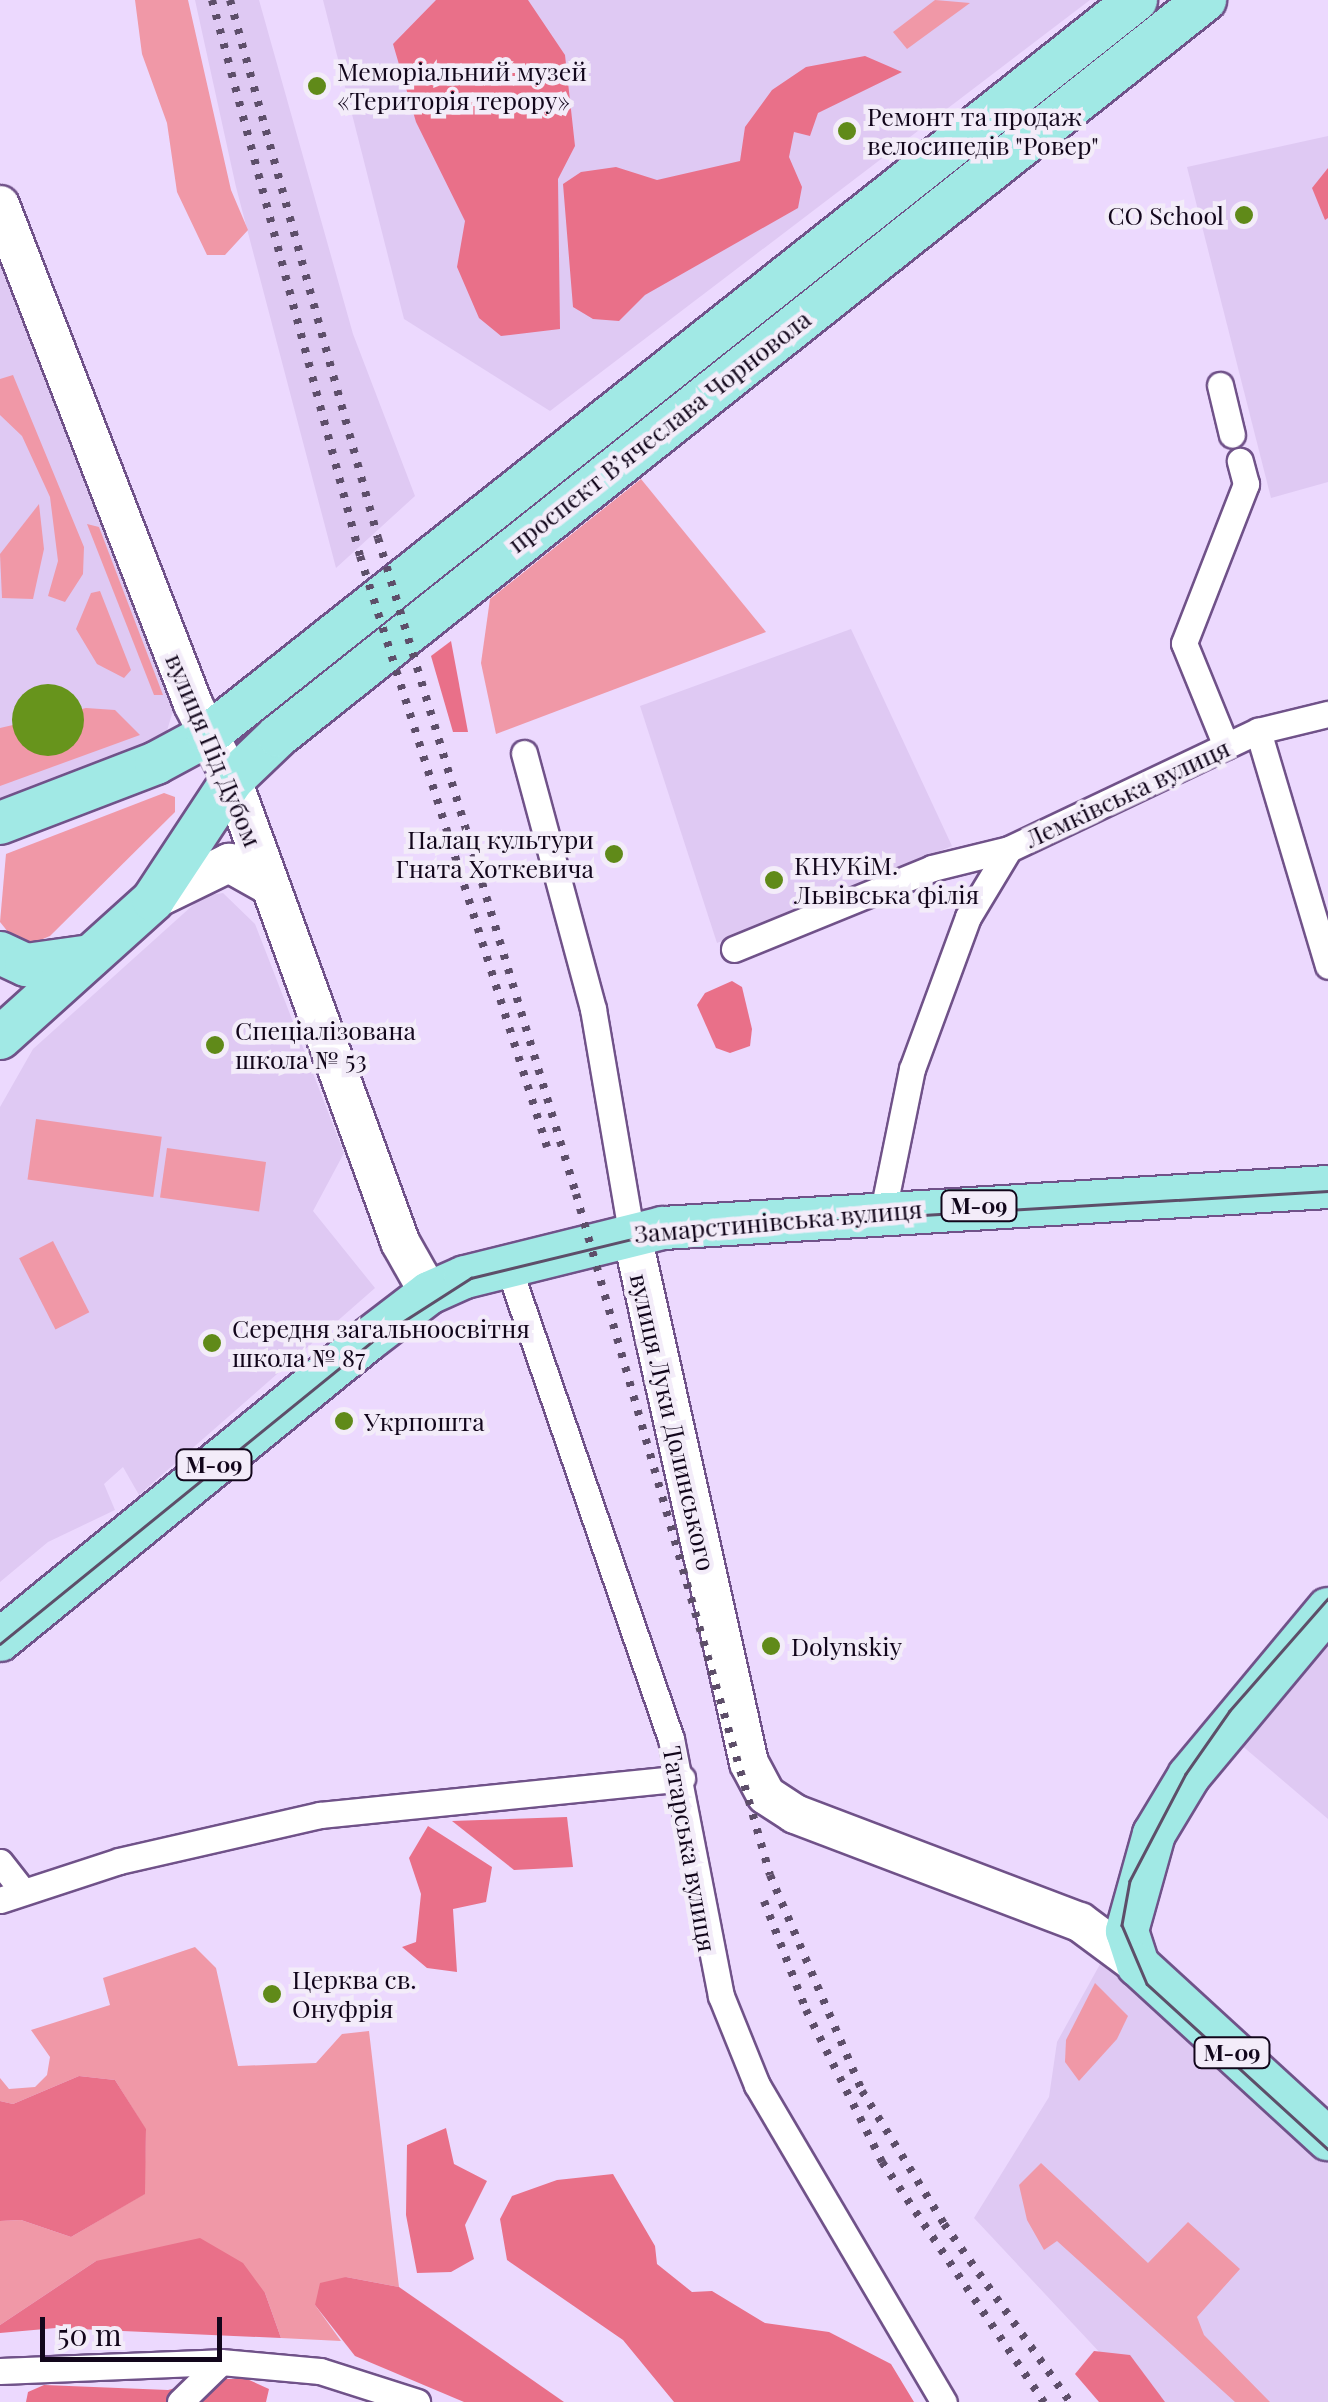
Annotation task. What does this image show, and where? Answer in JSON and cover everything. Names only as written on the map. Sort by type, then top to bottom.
[{"type":"main road","name":"проспект Вʼячеслава Чорновола","points":[[0,823],[156,763],[208,736],[1136,0]]},
{"type":"main road","name":"проспект Вʼячеслава Чорновола","points":[[0,1038],[153,900],[232,780],[471,579],[1205,0]]},
{"type":"main road","points":[[0,953],[26,965],[90,956]]},
{"type":"main road","name":"Замарстинівська вулиця","points":[[0,1640],[429,1293],[507,1263],[631,1232],[883,1211],[1328,1187]]},
{"type":"main road","points":[[1138,1964],[1128,1911],[1154,1834],[1237,1713],[1328,1610]]},
{"type":"main road","name":"М-09","points":[[1138,1964],[1328,2139]]},
{"type":"street","name":"вулиця Під Дубом","points":[[0,205],[208,736],[232,780],[400,1242],[429,1293]]},
{"type":"street","points":[[1220,385],[1232,435]]},
{"type":"street","points":[[1226,746],[1184,643],[1246,484],[1240,461]]},
{"type":"street","name":"Лемківська вулиця","points":[[883,1211],[912,1069],[968,918],[1009,849],[1258,731],[1328,714]]},
{"type":"street","points":[[1258,731],[1328,966]]},
{"type":"street","name":"вулиця Луки Долинського","points":[[524,753],[594,1009],[631,1232],[748,1763],[766,1795],[795,1814],[1080,1922],[1138,1964]]},
{"type":"street","points":[[734,948],[932,868],[1009,849]]},
{"type":"street","name":"проспект Вʼячеслава Чорновола","points":[[153,900],[229,863],[270,886]]},
{"type":"street","name":"Татарська вулиця","points":[[507,1263],[682,1778],[709,1959],[757,2085],[944,2402]]},
{"type":"street","points":[[0,1862],[10,1894],[320,1815],[682,1778]]},
{"type":"street","points":[[0,2371],[220,2362],[320,2371],[418,2402]]},
{"type":"street","points":[[180,2402],[220,2362]]},
{"type":"shaded area","points":[[135,0],[188,0],[231,190],[248,230],[225,255],[207,255],[177,192],[167,123],[142,54]]},
{"type":"shaded area","points":[[195,0],[259,0],[353,334],[415,496],[336,568],[236,187]]},
{"type":"shaded area","points":[[323,0],[1090,0],[550,411],[404,319]]},
{"type":"shaded area","points":[[436,0],[528,0],[565,55],[575,146],[558,179],[560,329],[501,336],[479,318],[457,267],[465,221],[416,122],[393,44]]},
{"type":"shaded area","points":[[935,0],[970,3],[907,49],[893,32]]},
{"type":"shaded area","points":[[865,56],[902,72],[818,113],[810,136],[794,132],[789,157],[802,187],[798,208],[645,295],[619,321],[593,319],[573,307],[563,184],[581,172],[616,167],[657,180],[740,161],[745,127],[772,90],[806,67]]},
{"type":"shaded area","points":[[1328,136],[1328,482],[1271,498],[1187,167]]},
{"type":"shaded area","points":[[1328,168],[1328,218],[1325,220],[1312,188]]},
{"type":"shaded area","points":[[0,246],[176,701],[162,747],[0,808]]},
{"type":"shaded area","points":[[13,375],[84,547],[83,574],[65,602],[48,596],[58,561],[50,497],[22,436],[0,415],[0,379]]},
{"type":"shaded area","points":[[641,479],[766,632],[496,734],[481,663],[490,599]]},
{"type":"shaded area","points":[[39,504],[44,549],[33,599],[2,598],[0,554]]},
{"type":"shaded area","points":[[87,524],[99,527],[163,695],[154,695]]},
{"type":"shaded area","points":[[100,591],[131,670],[124,678],[97,664],[76,629],[91,593]]},
{"type":"shaded area","points":[[851,629],[952,846],[717,943],[640,706]]},
{"type":"shaded area","points":[[451,641],[468,732],[453,732],[431,656]]},
{"type":"shaded area","points":[[48,684],[74,694],[84,720],[74,746],[48,756],[22,746],[12,720],[22,694]]},
{"type":"shaded area","points":[[86,708],[115,710],[140,735],[0,786],[0,728]]},
{"type":"shaded area","points":[[164,793],[175,797],[175,812],[50,936],[21,948],[0,922],[6,854]]},
{"type":"shaded area","points":[[223,893],[255,924],[344,1153],[313,1211],[375,1288],[139,1495],[123,1467],[104,1484],[115,1510],[48,1542],[0,1582],[0,1107],[33,1049],[203,896]]},
{"type":"shaded area","points":[[732,981],[742,987],[752,1029],[750,1046],[730,1053],[716,1048],[697,1005],[705,993]]},
{"type":"shaded area","points":[[36,1119],[162,1137],[153,1197],[28,1179]]},
{"type":"shaded area","points":[[167,1148],[266,1162],[259,1211],[160,1198]]},
{"type":"shaded area","points":[[53,1241],[89,1312],[55,1330],[19,1258]]},
{"type":"shaded area","points":[[1328,1634],[1328,1819],[1240,1744]]},
{"type":"shaded area","points":[[567,1817],[573,1867],[514,1870],[452,1821]]},
{"type":"shaded area","points":[[428,1826],[492,1867],[486,1902],[453,1909],[457,1972],[427,1968],[402,1947],[416,1942],[421,1894],[409,1858]]},
{"type":"shaded area","points":[[195,1947],[216,1968],[238,2066],[316,2063],[342,2034],[369,2031],[399,2287],[346,2277],[315,2305],[341,2341],[281,2338],[265,2293],[96,2261],[0,2325],[0,2221],[21,2220],[71,2237],[144,2194],[146,2130],[115,2080],[79,2076],[13,2104],[0,2101],[0,2078],[9,2089],[35,2087],[47,2075],[50,2057],[31,2030],[110,2005],[103,1978]]},
{"type":"shaded area","points":[[1104,1957],[1328,2162],[1328,2402],[1146,2402],[974,2218],[1049,2097],[1057,2042]]},
{"type":"shaded area","points":[[1095,1983],[1128,2016],[1117,2039],[1079,2081],[1065,2062],[1066,2040]]},
{"type":"shaded area","points":[[79,2076],[115,2080],[146,2129],[145,2194],[71,2237],[21,2220],[0,2221],[0,2101],[13,2104]]},
{"type":"shaded area","points":[[446,2128],[454,2164],[487,2181],[465,2225],[474,2259],[451,2272],[417,2273],[406,2215],[407,2145]]},
{"type":"shaded area","points":[[1041,2163],[1148,2263],[1188,2222],[1240,2269],[1197,2317],[1204,2335],[1270,2402],[1235,2402],[1057,2241],[1044,2250],[1027,2220],[1019,2185]]},
{"type":"shaded area","points":[[613,2174],[655,2246],[657,2264],[692,2292],[712,2291],[765,2323],[829,2332],[891,2364],[914,2402],[674,2402],[623,2340],[507,2260],[500,2219],[512,2196],[557,2180]]},
{"type":"shaded area","points":[[200,2238],[243,2263],[265,2293],[281,2338],[56,2328],[0,2333],[0,2325],[96,2261]]},
{"type":"shaded area","points":[[346,2277],[399,2287],[564,2402],[464,2402],[355,2356],[315,2305],[320,2283]]},
{"type":"shaded area","points":[[1094,2351],[1130,2355],[1165,2402],[1099,2402],[1075,2374]]},
{"type":"shaded area","points":[[210,2379],[247,2379],[269,2389],[266,2402],[26,2402],[28,2392],[44,2385],[168,2390]]},
{"type":"tram line","points":[[0,1644],[371,1342],[471,1278],[670,1230],[1328,1191]]},
{"type":"tram line","points":[[1328,1599],[1230,1711],[1186,1774],[1130,1881],[1122,1925],[1147,1984],[1328,2149]]},
{"type":"railway","points":[[212,0],[360,556],[547,1147]]},
{"type":"railway","points":[[230,0],[378,538],[576,1194],[770,1875],[862,2091],[944,2224],[1070,2402]]},
{"type":"railway","points":[[764,1901],[806,2010],[882,2162],[1044,2402]]},
{"type":"place","name":"Меморіальний музей «Територія терору»","points":[[317,86]]},
{"type":"place","name":"Ремонт та продаж велосипедів \"Ровер\"","points":[[847,131]]},
{"type":"place","name":"CO School","points":[[1244,215]]},
{"type":"place","name":"Палац культури Гната Хоткевича","points":[[614,854]]},
{"type":"place","name":"КНУКіМ. Львівська філія","points":[[774,880]]},
{"type":"place","name":"Спеціалізована школа № 53","points":[[215,1045]]},
{"type":"place","name":"Середня загальноосвітня школа № 87","points":[[212,1343]]},
{"type":"place","name":"Укрпошта","points":[[344,1421]]},
{"type":"place","name":"Dolynskiy","points":[[771,1646]]},
{"type":"place","name":"Церква св. Онуфрія","points":[[272,1994]]}]
